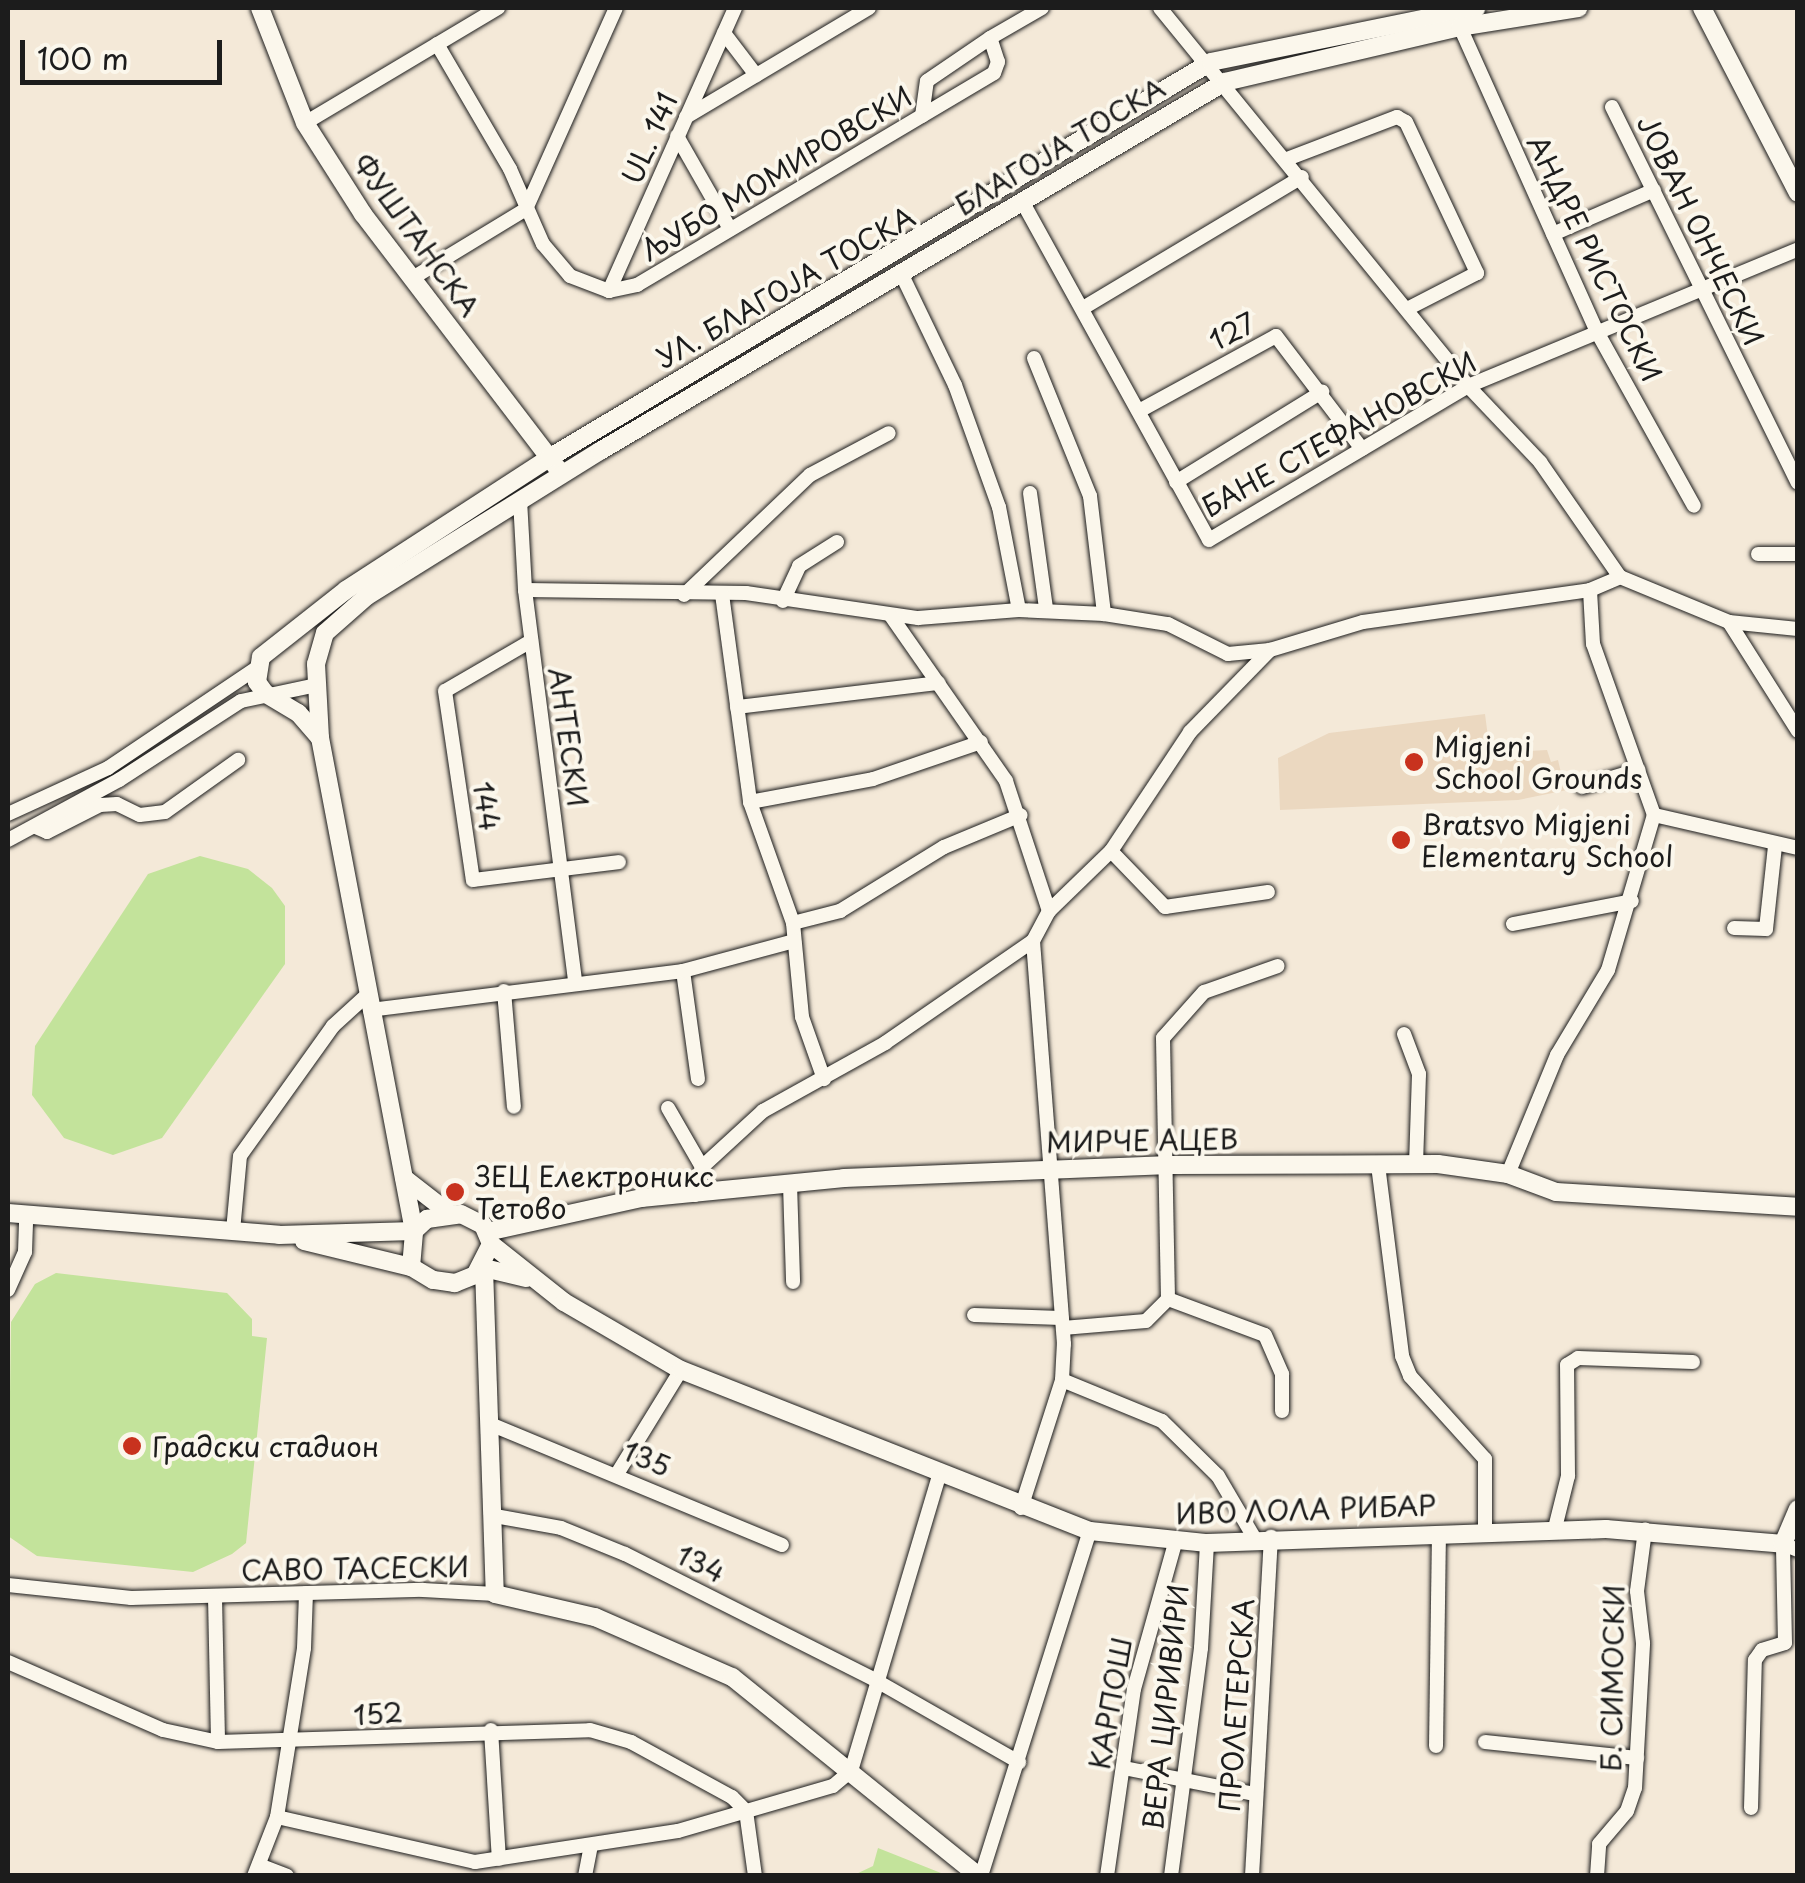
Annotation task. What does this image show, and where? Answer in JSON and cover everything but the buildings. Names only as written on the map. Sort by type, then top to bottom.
[{"type":"street","points":[[305,123],[498,8]]},
{"type":"street","points":[[411,278],[526,209],[616,8]]},
{"type":"street","name":"UL. 141","points":[[610,291],[736,8]]},
{"type":"street","points":[[686,117],[869,8]]},
{"type":"street","points":[[922,116],[927,81],[1042,8]]},
{"type":"street","points":[[1160,8],[1210,62],[1468,386],[1540,462],[1620,576],[1729,622],[1798,629]]},
{"type":"street","name":"УЛ. БЛАГОЈА ТОСКА","points":[[256,668],[288,634],[549,458],[1210,62],[1477,8]]},
{"type":"street","name":"БЛАГОЈА ТОСКА","points":[[317,650],[325,633],[368,596],[520,500],[1226,82],[1460,26],[1578,8]]},
{"type":"street","points":[[1702,8],[1798,193]]},
{"type":"street","name":"ФУШТАНСКА","points":[[264,9],[305,123],[411,278],[562,474]]},
{"type":"street","name":"АНДРЕ РИСТОСКИ","points":[[1460,26],[1596,330],[1694,506]]},
{"type":"street","points":[[724,33],[756,75]]},
{"type":"street","name":"ЉУБО МОМИРОВСКИ","points":[[610,291],[637,285],[994,73],[990,38]]},
{"type":"street","points":[[437,44],[510,168],[526,209],[562,268],[586,286],[610,291]]},
{"type":"street","name":"ЈОВАН ОНЧЕСКИ","points":[[1612,108],[1798,483]]},
{"type":"street","points":[[1288,159],[1398,118],[1406,122],[1477,273],[1406,310]]},
{"type":"street","points":[[677,136],[730,228]]},
{"type":"street","points":[[1083,308],[1302,177]]},
{"type":"street","points":[[1553,234],[1654,190]]},
{"type":"street","name":"БАНЕ СТЕФАНОВСКИ","points":[[1022,201],[1209,540],[1468,386],[1798,249]]},
{"type":"street","points":[[901,273],[955,385],[999,507],[1019,610]]},
{"type":"street","name":"127","points":[[1139,411],[1276,336],[1362,449]]},
{"type":"street","points":[[1034,358],[1090,496],[1104,614]]},
{"type":"street","points":[[1176,482],[1322,392]]},
{"type":"street","points":[[684,595],[810,475],[890,434]]},
{"type":"street","points":[[1030,493],[1046,609]]},
{"type":"street","name":"АНТЕСКИ","points":[[520,500],[530,641],[575,981]]},
{"type":"street","points":[[783,601],[799,566],[837,542]]},
{"type":"street","points":[[1758,554],[1798,554]]},
{"type":"street","points":[[525,590],[722,594],[891,616],[1046,609],[1104,614],[1168,624],[1228,654],[1270,650],[1364,622],[1590,590],[1620,576]]},
{"type":"street","points":[[1508,1174],[1557,1055],[1608,970],[1632,900],[1654,815],[1593,644],[1590,590]]},
{"type":"street","points":[[722,594],[750,802],[793,923],[802,1017],[824,1078]]},
{"type":"street","points":[[891,616],[981,742],[1020,815],[1049,911]]},
{"type":"street","points":[[1729,622],[1798,731]]},
{"type":"street","points":[[288,634],[317,650],[320,738],[414,1231],[411,1267]]},
{"type":"street","name":"144","points":[[530,641],[446,691],[473,880],[563,872],[618,862]]},
{"type":"street","points":[[695,1195],[702,1167],[762,1111],[824,1078],[1033,941],[1049,911],[1111,851],[1190,732],[1270,650]]},
{"type":"street","points":[[8,814],[108,768],[256,668],[264,693],[298,712],[320,738]]},
{"type":"street","points":[[737,707],[938,683]]},
{"type":"street","points":[[8,840],[36,827],[241,700],[264,693],[294,694],[317,685]]},
{"type":"street","points":[[750,802],[873,779],[981,742]]},
{"type":"street","points":[[36,827],[48,832],[100,806],[117,804],[140,816],[165,812],[238,760]]},
{"type":"street","points":[[1582,787],[1638,770]]},
{"type":"street","points":[[793,923],[840,911],[944,847],[1020,815]]},
{"type":"street","points":[[1654,815],[1775,846],[1798,848]]},
{"type":"street","points":[[1734,928],[1766,928],[1775,846]]},
{"type":"street","points":[[1111,851],[1166,907],[1268,892]]},
{"type":"street","points":[[1513,924],[1632,900]]},
{"type":"street","points":[[234,1231],[240,1156],[334,1026],[369,1002],[504,992],[684,971],[794,941]]},
{"type":"street","points":[[1021,1508],[1062,1380],[1048,1074],[1033,941]]},
{"type":"street","points":[[974,1315],[1062,1323],[1146,1321],[1168,1300],[1170,1164],[1163,1038],[1204,992],[1278,966]]},
{"type":"street","points":[[684,971],[698,1079]]},
{"type":"street","points":[[504,992],[514,1107]]},
{"type":"street","points":[[1404,1034],[1419,1074],[1416,1164]]},
{"type":"street","points":[[668,1108],[702,1167]]},
{"type":"street","name":"МИРЧЕ АЦЕВ","points":[[489,1238],[641,1198],[790,1184],[1170,1164],[1416,1164],[1508,1174],[1556,1192],[1798,1208]]},
{"type":"street","points":[[1378,1165],[1402,1356],[1418,1386],[1485,1459],[1485,1530]]},
{"type":"street","points":[[404,1178],[449,1213],[471,1218],[527,1278]]},
{"type":"street","points":[[790,1184],[792,1282]]},
{"type":"street","points":[[8,1290],[26,1252],[17,1214],[279,1235],[414,1231],[449,1213]]},
{"type":"street","points":[[279,1235],[411,1267],[455,1283],[484,1268],[527,1278]]},
{"type":"street","points":[[489,1238],[484,1268],[495,1594]]},
{"type":"street","name":"ИВО ЛОЛА РИБАР","points":[[527,1278],[680,1370],[1021,1508],[1090,1531],[1207,1543],[1485,1530],[1645,1530],[1790,1547]]},
{"type":"street","points":[[1168,1300],[1265,1335],[1282,1374],[1282,1411]]},
{"type":"street","points":[[1554,1528],[1568,1476],[1567,1365],[1578,1358],[1693,1362]]},
{"type":"street","points":[[616,1474],[680,1370]]},
{"type":"street","points":[[1062,1380],[1162,1420],[1218,1476],[1263,1538]]},
{"type":"street","name":"135","points":[[490,1424],[782,1545]]},
{"type":"street","points":[[277,1817],[455,1859],[499,1860],[590,1846],[812,1794],[851,1771],[939,1475]]},
{"type":"street","points":[[1752,1808],[1751,1694],[1756,1660],[1785,1642],[1790,1547],[1798,1508]]},
{"type":"street","name":"134","points":[[495,1516],[561,1528],[625,1554],[876,1680],[1019,1762]]},
{"type":"street","name":"Б. СИМОСКИ","points":[[1597,1876],[1599,1844],[1628,1811],[1638,1758],[1643,1643],[1637,1591],[1645,1530]]},
{"type":"street","points":[[980,1876],[1090,1531]]},
{"type":"street","points":[[1436,1746],[1439,1533]]},
{"type":"street","name":"ПРОЛЕТЕРСКА","points":[[1252,1876],[1263,1538]]},
{"type":"street","name":"КАРПОШ","points":[[1107,1876],[1140,1658],[1175,1542]]},
{"type":"street","name":"ВЕРА ЦИРИВИРИ","points":[[1171,1876],[1207,1543]]},
{"type":"street","name":"САВО ТАСЕСКИ","points":[[8,1586],[131,1598],[306,1593],[495,1594],[595,1617],[704,1663],[784,1713],[980,1876]]},
{"type":"street","points":[[286,1876],[256,1870],[277,1817],[304,1648],[306,1593]]},
{"type":"street","points":[[215,1598],[218,1742]]},
{"type":"street","name":"152","points":[[8,1662],[163,1730],[218,1742],[491,1730],[590,1730],[631,1742],[746,1811]]},
{"type":"street","points":[[491,1730],[499,1860]]},
{"type":"street","points":[[1485,1742],[1638,1758]]},
{"type":"street","points":[[1124,1768],[1254,1794]]},
{"type":"street","points":[[746,1811],[755,1876]]},
{"type":"street","points":[[585,1876],[590,1846]]},
{"type":"shaded area","name":"Migjeni School Grounds","points":[[1485,714],[1491,760],[1507,752],[1547,750],[1551,762],[1558,760],[1562,777],[1579,773],[1582,787],[1518,800],[1280,810],[1278,758],[1329,733]]},
{"type":"green space","points":[[200,856],[248,869],[272,888],[285,906],[285,964],[162,1138],[113,1155],[64,1138],[32,1095],[35,1046],[148,874]]},
{"type":"green space","name":"Градски стадион","points":[[56,1273],[227,1293],[252,1319],[252,1336],[267,1338],[246,1543],[232,1554],[193,1572],[37,1556],[8,1536],[11,1322],[35,1284]]},
{"type":"green space","points":[[878,1848],[946,1875],[854,1875],[873,1866]]},
{"type":"place","name":"Migjeni School Grounds","points":[[1414,762]]},
{"type":"place","name":"Bratsvo Migjeni Elementary School","points":[[1401,840]]},
{"type":"place","name":"ЗЕЦ Електроникс Тетово","points":[[455,1192]]},
{"type":"place","name":"Градски стадион","points":[[132,1446]]}]
